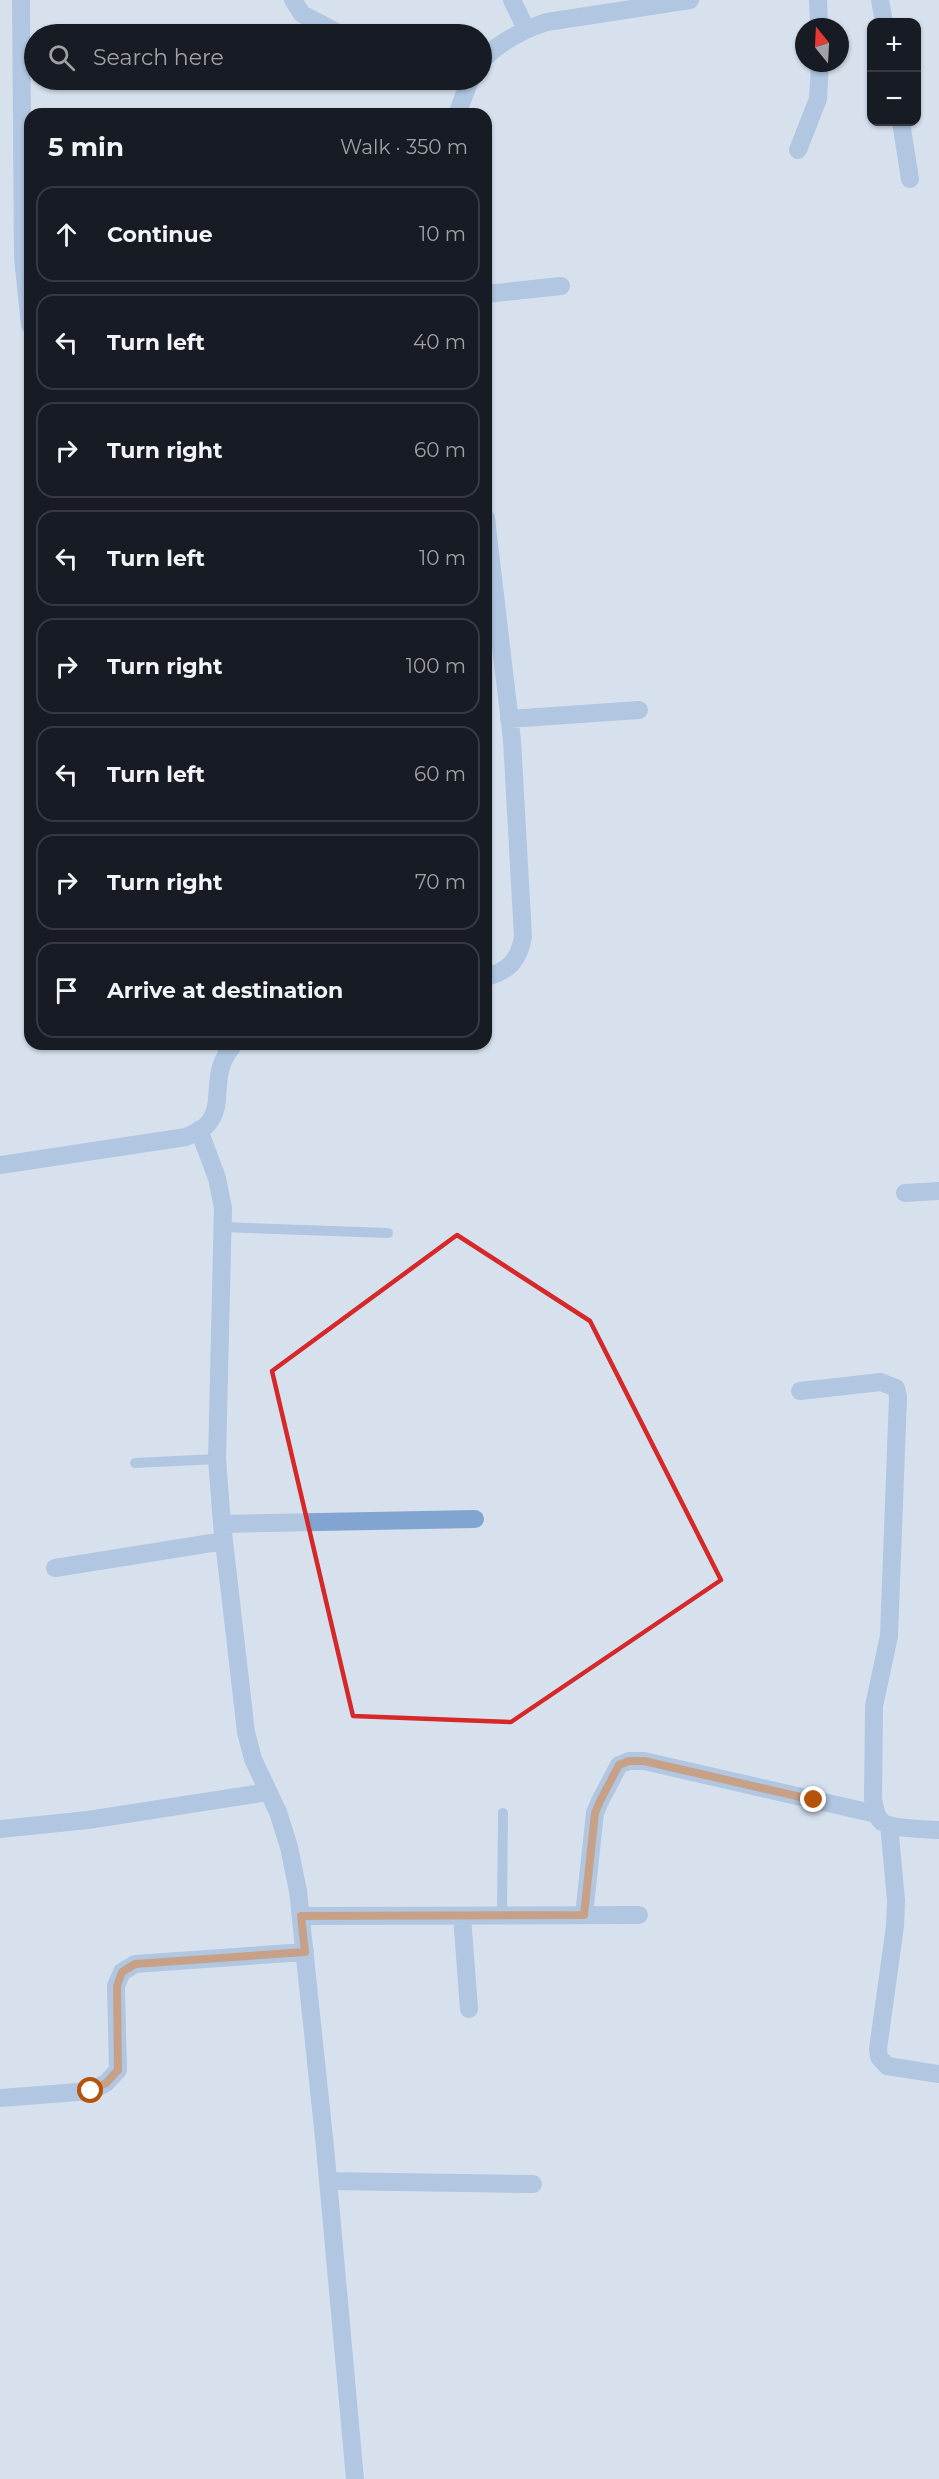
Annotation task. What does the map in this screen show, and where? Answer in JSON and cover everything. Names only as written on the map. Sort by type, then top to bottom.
[{"type":"street","points":[[21,0],[24,116]]},
{"type":"street","points":[[294,0],[302,14],[321,24]]},
{"type":"street","points":[[512,0],[526,29]]},
{"type":"street","points":[[492,52],[508,38],[548,22],[690,0]]},
{"type":"street","points":[[818,0],[819,18]]},
{"type":"street","points":[[880,0],[883,18]]},
{"type":"street","points":[[798,150],[818,99],[820,72]]},
{"type":"street","points":[[459,108],[466,90]]},
{"type":"street","points":[[902,126],[910,179]]},
{"type":"street","points":[[492,293],[561,286]]},
{"type":"street","points":[[492,593],[509,718],[523,937],[520,952],[513,964],[503,972],[492,975]]},
{"type":"street","points":[[509,718],[639,710]]},
{"type":"street","points":[[0,1165],[186,1137],[210,1122],[215,1110],[218,1072],[224,1055],[229,1050]]},
{"type":"street","points":[[199,1130],[217,1178],[223,1208],[217,1459],[223,1533],[246,1732],[253,1759],[289,1847],[301,1916],[355,2479]]},
{"type":"street","points":[[905,1193],[939,1191]]},
{"type":"street","points":[[800,1391],[881,1382],[896,1389],[898,1397],[889,1636],[874,1706],[873,1799],[883,1819],[896,1900],[895,1926],[878,2049],[879,2057],[887,2066],[939,2074]]},
{"type":"street","points":[[55,1568],[223,1533],[475,1519]]},
{"type":"street","points":[[584,1915],[595,1813],[619,1765],[629,1761],[644,1761],[883,1819],[939,1830]]},
{"type":"street","points":[[0,1829],[88,1820],[268,1792]]},
{"type":"street","points":[[301,1916],[639,1915]]},
{"type":"street","points":[[462,1916],[469,2009]]},
{"type":"street","points":[[0,2098],[91,2091],[106,2083],[118,2070],[117,1986],[122,1972],[135,1964],[305,1952]]},
{"type":"street","points":[[328,2181],[533,2184]]},
{"type":"lane","points":[[222,1227],[388,1233]]},
{"type":"lane","points":[[135,1463],[217,1459]]},
{"type":"lane","points":[[502,1916],[503,1814]]},
{"type":"highlighted area","points":[[457,1235],[590,1321],[721,1580],[511,1722],[353,1716],[272,1371]]},
{"type":"route","points":[[91,2091],[106,2083],[118,2070],[117,1986],[122,1972],[135,1964],[305,1952],[301,1916],[584,1915],[595,1813],[619,1765],[629,1761],[644,1761],[814,1800]]}]
